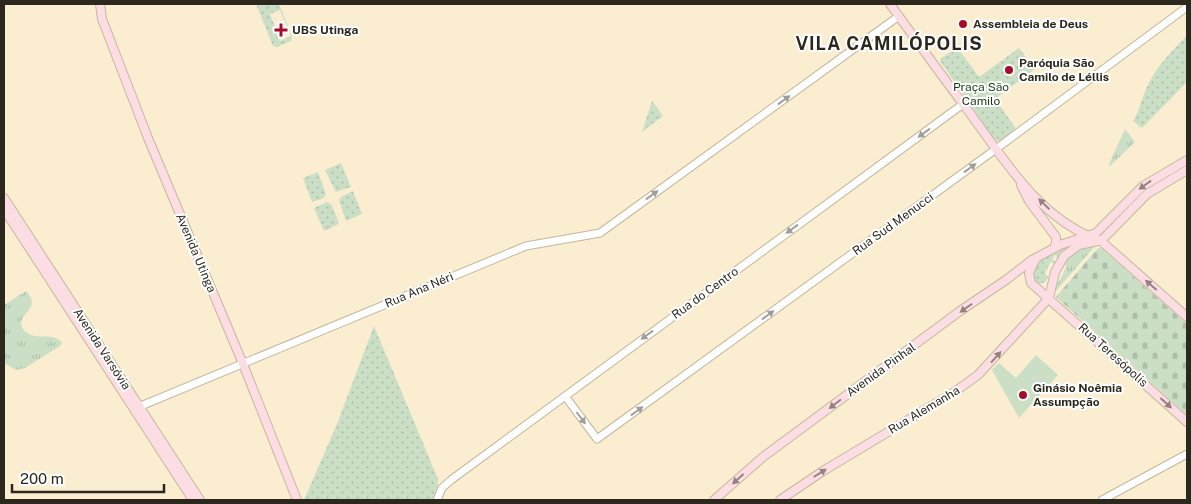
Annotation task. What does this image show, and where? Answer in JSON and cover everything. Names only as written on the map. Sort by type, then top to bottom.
[{"type":"main road","name":"Avenida Utinga","points":[[100,4],[102,19],[148,138],[243,364],[297,500]]},
{"type":"main road","points":[[890,4],[1020,182],[1056,239],[1054,248]]},
{"type":"main road","name":"Avenida Pinhal","points":[[714,500],[762,457],[960,311],[1029,262],[1054,248],[1098,231],[1143,186],[1187,160]]},
{"type":"main road","points":[[1036,259],[1028,276],[1031,283],[1038,289],[1046,286],[1061,259],[1071,250],[1083,244],[1101,241],[1147,194],[1187,170]]},
{"type":"main road","points":[[1028,194],[1063,222],[1086,236],[1101,241],[1187,317]]},
{"type":"main road","name":"Avenida Varsóvia","points":[[4,198],[193,500]]},
{"type":"main road","name":"Avenida Varsóvia","points":[[4,209],[200,500]]},
{"type":"main road","points":[[1051,231],[1063,222]]},
{"type":"main road","points":[[1049,298],[1053,276]]},
{"type":"main road","name":"Rua Teresópolis","points":[[1038,289],[1187,422]]},
{"type":"main road","name":"Rua Alemanha","points":[[780,500],[822,471],[971,381],[986,368],[1049,298]]},
{"type":"street","name":"Rua Sud Menucci","points":[[565,396],[597,439],[996,149],[1187,7]]},
{"type":"street","name":"Rua Ana Néri","points":[[137,408],[526,246],[601,232],[899,16]]},
{"type":"street","name":"Rua do Centro","points":[[437,500],[446,483],[963,104]]},
{"type":"street","points":[[1102,500],[1187,454]]},
{"type":"green space","points":[[256,4],[279,4],[292,37],[291,41],[277,47],[273,46]],"holes":[[[280,10],[291,36],[280,41],[270,14]]]},
{"type":"green space","points":[[1187,35],[1187,82],[1142,128],[1133,121],[1148,85],[1161,65]]},
{"type":"green space","name":"Praça São Camilo","points":[[1019,48],[1035,69],[995,99],[1015,127],[1015,130],[1009,137],[998,141],[995,140],[940,61],[941,58],[956,49],[960,51],[979,77]]},
{"type":"green space","points":[[652,101],[663,116],[642,132]]},
{"type":"green space","points":[[1125,129],[1135,142],[1109,167],[1110,162]]},
{"type":"green space","points":[[341,163],[351,187],[336,192],[325,170]]},
{"type":"green space","points":[[318,172],[326,194],[324,198],[312,202],[303,178]]},
{"type":"green space","points":[[353,191],[362,214],[346,221],[339,200]]},
{"type":"green space","points":[[327,202],[332,205],[339,224],[324,231],[314,208]]},
{"type":"green space","points":[[1074,244],[1058,258],[1055,255],[1052,259],[1055,262],[1054,264],[1051,261],[1045,273],[1048,277],[1045,282],[1040,284],[1033,280],[1031,271],[1040,261],[1056,251]]},
{"type":"green space","points":[[1096,245],[1053,292],[1055,283],[1059,282],[1066,267],[1065,260],[1079,250]]},
{"type":"green space","points":[[1098,248],[1101,248],[1187,324],[1187,415],[1056,297]]},
{"type":"green space","points":[[26,291],[32,303],[22,321],[25,331],[34,336],[53,337],[62,342],[60,346],[25,368],[16,370],[4,363],[4,305]]},
{"type":"green space","points":[[374,326],[438,479],[433,500],[304,500],[337,424]]},
{"type":"green space","name":"Ginásio Noêmia Assumpção","points":[[1036,355],[1058,375],[1019,418],[992,370],[999,363],[1016,378]]},
{"type":"place","name":"Assembleia de Deus","points":[[963,24]]},
{"type":"place","name":"UBS Utinga","points":[[281,30]]},
{"type":"place","name":"Paróquia São Camilo de Léllis","points":[[1009,70]]},
{"type":"place","name":"Ginásio Noêmia Assumpção","points":[[1023,395]]},
{"type":"district","name":"VILA CAMILÓPOLIS","points":[[889,44]]}]
